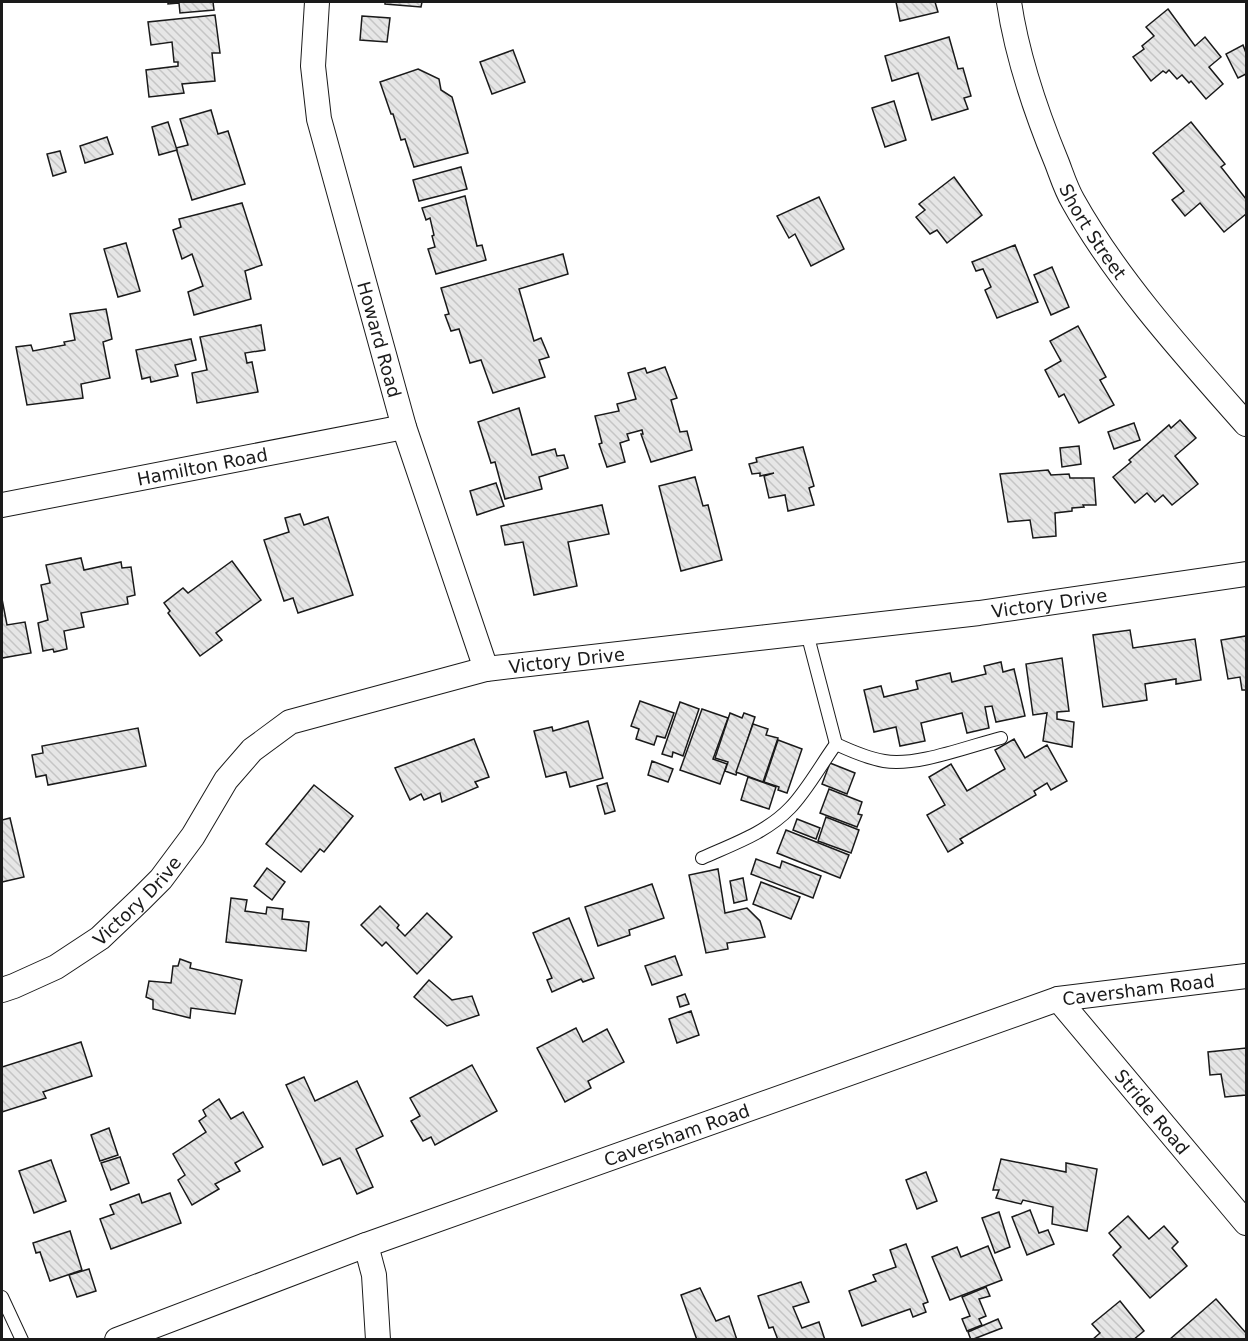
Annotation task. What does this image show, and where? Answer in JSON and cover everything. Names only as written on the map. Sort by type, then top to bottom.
[{"type":"street","name":"Howard Road","points":[[317,2],[313,66],[319,119],[404,427],[486,669]]},
{"type":"street","name":"Short Street","points":[[1009,2],[1013,30],[1043,129],[1072,200],[1110,261],[1190,360],[1246,424]]},
{"type":"street","name":"Hamilton Road","points":[[2,505],[404,427]]},
{"type":"street","name":"Victory Drive","points":[[2,990],[56,967],[100,938],[161,879],[193,836],[226,780],[252,750],[290,722],[486,669],[980,613],[1246,574]]},
{"type":"street","name":"Caversham Road","points":[[117,1340],[366,1245],[1058,999],[1246,976]]},
{"type":"street","name":"Stride Road","points":[[1058,999],[1246,1223]]},
{"type":"street","points":[[366,1245],[374,1275],[378,1340]]},
{"type":"lane","points":[[702,858],[760,833],[778,819],[792,807],[836,744],[807,633]]},
{"type":"lane","points":[[836,744],[863,756],[886,762],[913,761],[1001,738]]},
{"type":"lane","points":[[2,1297],[22,1340]]},
{"type":"building","points":[[168,2],[213,2],[214,10],[180,13],[179,3],[168,4]]},
{"type":"building","points":[[385,2],[422,2],[421,7],[385,4]]},
{"type":"building","points":[[896,2],[935,2],[938,12],[900,21]]},
{"type":"building","points":[[1168,9],[1195,46],[1205,37],[1221,57],[1209,67],[1223,84],[1206,99],[1191,81],[1189,83],[1182,75],[1177,79],[1169,70],[1166,73],[1163,71],[1151,81],[1133,57],[1144,49],[1142,46],[1154,36],[1146,27]]},
{"type":"building","points":[[215,15],[220,53],[212,53],[215,81],[182,84],[184,93],[149,97],[146,70],[178,66],[178,62],[174,62],[172,42],[151,45],[148,22]]},
{"type":"building","points":[[362,16],[390,18],[387,42],[360,40]]},
{"type":"building","points":[[949,37],[958,69],[963,68],[971,96],[964,98],[968,109],[932,120],[918,73],[892,81],[885,56]]},
{"type":"building","points":[[1243,45],[1246,53],[1246,74],[1238,78],[1226,54]]},
{"type":"building","points":[[513,50],[525,82],[492,94],[480,62]]},
{"type":"building","points":[[418,69],[439,79],[441,90],[452,97],[468,153],[414,167],[405,139],[401,140],[380,82]]},
{"type":"building","points":[[894,101],[906,140],[885,147],[872,108]]},
{"type":"building","points":[[211,110],[218,134],[228,131],[245,184],[192,200],[176,148],[188,145],[180,119]]},
{"type":"building","points":[[168,122],[177,150],[159,155],[152,127]]},
{"type":"building","points":[[1191,122],[1225,164],[1221,167],[1246,199],[1246,214],[1224,232],[1200,203],[1185,216],[1172,200],[1184,191],[1153,153]]},
{"type":"building","points":[[107,137],[113,154],[85,163],[80,146]]},
{"type":"building","points":[[60,151],[66,172],[53,176],[47,154]]},
{"type":"building","points":[[461,167],[467,189],[419,201],[413,180]]},
{"type":"building","points":[[954,177],[982,215],[947,243],[937,230],[930,234],[916,217],[925,210],[919,204]]},
{"type":"building","points":[[465,196],[477,246],[482,245],[486,260],[436,274],[428,249],[435,247],[432,236],[434,235],[430,218],[426,220],[422,208]]},
{"type":"building","points":[[819,197],[844,249],[811,266],[795,234],[789,238],[777,216]]},
{"type":"building","points":[[242,203],[262,265],[245,271],[251,299],[194,315],[188,292],[203,286],[192,254],[182,259],[173,230],[181,227],[179,219]]},
{"type":"building","points":[[126,243],[140,291],[118,297],[104,249]]},
{"type":"building","points":[[1015,245],[1038,302],[997,318],[985,290],[991,287],[983,269],[976,271],[972,262]]},
{"type":"building","points":[[563,254],[568,274],[519,289],[534,341],[541,338],[549,357],[539,360],[545,377],[493,393],[481,360],[470,363],[459,329],[451,331],[445,315],[449,314],[441,288]]},
{"type":"building","points":[[1052,267],[1069,307],[1051,315],[1034,275]]},
{"type":"building","points":[[106,309],[112,339],[103,342],[110,378],[81,384],[83,398],[27,405],[16,347],[31,345],[33,351],[65,345],[64,342],[75,340],[70,314]]},
{"type":"building","points":[[261,325],[265,350],[245,353],[247,363],[252,362],[258,392],[197,403],[192,373],[207,370],[200,337]]},
{"type":"building","points":[[1078,326],[1106,377],[1100,380],[1114,405],[1079,423],[1064,394],[1059,397],[1045,370],[1061,361],[1050,341]]},
{"type":"building","points":[[191,339],[196,360],[175,365],[178,376],[151,382],[150,377],[142,379],[136,350]]},
{"type":"building","points":[[665,367],[677,398],[671,400],[680,432],[687,431],[692,450],[651,462],[641,434],[643,434],[642,430],[627,434],[629,440],[620,443],[625,462],[607,467],[599,444],[602,443],[595,416],[619,411],[617,404],[636,399],[628,373],[645,368],[647,373]]},
{"type":"building","points":[[519,408],[532,455],[555,449],[557,456],[564,455],[568,468],[539,477],[542,489],[505,499],[495,462],[491,463],[478,422]]},
{"type":"building","points":[[1180,420],[1196,438],[1175,456],[1198,484],[1172,505],[1163,495],[1155,502],[1147,493],[1135,503],[1113,477],[1169,425],[1171,428]]},
{"type":"building","points":[[1134,423],[1140,440],[1114,449],[1108,432]]},
{"type":"building","points":[[1079,446],[1081,464],[1062,467],[1060,448]]},
{"type":"building","points":[[803,447],[814,486],[809,488],[814,505],[788,511],[785,495],[769,498],[764,476],[774,473],[760,476],[760,473],[752,474],[749,464],[757,462],[756,458]]},
{"type":"building","points":[[1048,470],[1051,475],[1069,474],[1070,478],[1094,478],[1096,505],[1083,505],[1084,507],[1072,508],[1072,511],[1055,513],[1056,536],[1033,538],[1030,520],[1008,522],[1000,474]]},
{"type":"building","points":[[695,477],[703,506],[708,505],[722,560],[681,571],[659,486]]},
{"type":"building","points":[[496,483],[504,506],[477,515],[470,491]]},
{"type":"building","points":[[602,505],[609,534],[568,542],[577,586],[534,595],[523,542],[505,545],[501,526]]},
{"type":"building","points":[[300,514],[304,525],[328,517],[353,595],[298,613],[293,598],[284,601],[264,540],[289,532],[285,518]]},
{"type":"building","points":[[81,558],[84,570],[121,562],[122,568],[131,567],[135,595],[127,597],[128,604],[81,613],[84,627],[64,631],[67,649],[54,652],[53,649],[43,651],[38,623],[48,620],[41,585],[50,583],[46,565]]},
{"type":"building","points":[[232,561],[261,600],[216,633],[222,640],[200,656],[168,613],[170,611],[164,603],[183,588],[188,593]]},
{"type":"building","points":[[2,599],[7,625],[25,622],[31,653],[2,658]]},
{"type":"building","points":[[1130,630],[1133,648],[1195,639],[1201,680],[1176,684],[1176,679],[1145,684],[1147,700],[1103,707],[1093,635]]},
{"type":"building","points":[[1246,636],[1246,690],[1242,690],[1240,677],[1228,679],[1221,640]]},
{"type":"building","points":[[1062,658],[1069,711],[1057,712],[1057,719],[1074,722],[1072,747],[1043,741],[1047,713],[1033,715],[1026,664]]},
{"type":"building","points":[[1001,662],[1003,672],[1014,669],[1025,716],[996,722],[992,706],[985,707],[989,728],[967,733],[962,713],[921,723],[925,741],[900,746],[896,727],[874,732],[864,690],[881,686],[884,697],[918,689],[916,681],[950,673],[952,682],[986,674],[984,666]]},
{"type":"building","points":[[640,701],[674,713],[665,738],[657,736],[654,745],[636,739],[639,729],[631,726]]},
{"type":"building","points":[[680,702],[699,709],[683,756],[673,752],[672,757],[662,754]]},
{"type":"building","points":[[702,709],[728,718],[713,759],[727,764],[720,784],[680,770]]},
{"type":"building","points":[[730,713],[742,718],[744,713],[755,717],[736,775],[725,771],[728,762],[715,758]]},
{"type":"building","points":[[588,721],[603,778],[570,787],[566,772],[546,777],[534,731],[552,727],[553,731]]},
{"type":"building","points":[[753,724],[768,729],[766,735],[778,738],[763,782],[736,772]]},
{"type":"building","points":[[138,728],[146,766],[48,785],[46,775],[36,777],[32,755],[43,753],[42,746]]},
{"type":"building","points":[[474,739],[489,777],[475,782],[478,787],[442,802],[440,793],[424,800],[421,794],[410,800],[395,768]]},
{"type":"building","points":[[1014,739],[1025,758],[1047,745],[1067,781],[1051,790],[1047,783],[1034,791],[1036,795],[960,839],[963,843],[948,852],[927,815],[945,805],[929,777],[951,764],[967,791],[1005,769],[995,750]]},
{"type":"building","points":[[778,740],[802,749],[787,793],[778,790],[779,787],[764,782]]},
{"type":"building","points":[[652,761],[673,769],[668,782],[648,775]]},
{"type":"building","points":[[830,763],[855,773],[847,794],[822,784]]},
{"type":"building","points":[[748,777],[776,787],[769,809],[741,800]]},
{"type":"building","points":[[607,783],[615,811],[605,814],[597,786]]},
{"type":"building","points":[[314,785],[353,816],[324,852],[320,849],[301,872],[266,844]]},
{"type":"building","points":[[829,789],[862,802],[858,814],[862,815],[857,827],[820,813]]},
{"type":"building","points":[[826,817],[859,830],[851,853],[818,841]]},
{"type":"building","points":[[10,818],[24,877],[2,882],[2,820]]},
{"type":"building","points":[[797,819],[820,828],[816,839],[793,830]]},
{"type":"building","points":[[786,830],[849,855],[840,878],[777,853]]},
{"type":"building","points":[[756,859],[780,868],[782,861],[821,876],[813,898],[751,874]]},
{"type":"building","points":[[267,868],[285,882],[272,900],[254,886]]},
{"type":"building","points":[[718,869],[725,913],[747,908],[760,921],[765,937],[727,943],[728,949],[706,953],[689,875]]},
{"type":"building","points":[[743,878],[747,900],[734,903],[730,881]]},
{"type":"building","points":[[761,882],[800,897],[791,919],[753,904]]},
{"type":"building","points":[[652,884],[664,918],[629,930],[630,935],[598,946],[585,907]]},
{"type":"building","points":[[231,898],[247,900],[245,911],[266,914],[267,907],[283,909],[282,919],[309,922],[306,951],[226,942]]},
{"type":"building","points":[[380,906],[399,925],[397,928],[405,936],[427,913],[452,937],[417,974],[386,942],[382,946],[361,925]]},
{"type":"building","points":[[569,918],[594,978],[583,982],[581,979],[552,992],[547,980],[552,978],[533,933]]},
{"type":"building","points":[[675,956],[682,975],[652,985],[645,966]]},
{"type":"building","points":[[180,959],[191,963],[190,968],[242,980],[235,1014],[191,1008],[190,1018],[153,1009],[153,1000],[146,997],[149,981],[171,983],[173,966],[178,966]]},
{"type":"building","points":[[429,980],[452,1000],[472,996],[479,1015],[447,1026],[414,997]]},
{"type":"building","points":[[685,994],[689,1004],[680,1007],[677,997]]},
{"type":"building","points":[[691,1011],[699,1035],[677,1043],[669,1019]]},
{"type":"building","points":[[576,1028],[583,1042],[607,1029],[624,1062],[588,1081],[591,1088],[565,1102],[537,1048]]},
{"type":"building","points":[[81,1042],[92,1076],[43,1092],[46,1098],[2,1112],[2,1067]]},
{"type":"building","points":[[1246,1048],[1246,1095],[1225,1097],[1221,1074],[1210,1075],[1208,1052]]},
{"type":"building","points":[[472,1065],[497,1111],[435,1145],[431,1137],[423,1141],[411,1121],[420,1116],[410,1098]]},
{"type":"building","points":[[304,1077],[315,1101],[357,1081],[383,1136],[356,1149],[373,1187],[357,1194],[340,1158],[323,1165],[286,1085]]},
{"type":"building","points":[[219,1099],[231,1119],[243,1112],[263,1147],[235,1163],[240,1171],[215,1184],[219,1189],[192,1205],[178,1180],[185,1175],[173,1154],[206,1132],[199,1121],[206,1116],[203,1110]]},
{"type":"building","points":[[109,1128],[118,1155],[100,1161],[91,1135]]},
{"type":"building","points":[[120,1157],[129,1183],[111,1190],[101,1163]]},
{"type":"building","points":[[1001,1159],[1066,1172],[1066,1163],[1097,1169],[1087,1231],[1052,1224],[1053,1207],[1023,1200],[1021,1204],[996,1198],[999,1190],[993,1190]]},
{"type":"building","points":[[51,1160],[66,1201],[34,1213],[19,1171]]},
{"type":"building","points":[[926,1172],[937,1201],[917,1209],[906,1180]]},
{"type":"building","points":[[170,1193],[181,1223],[111,1249],[100,1219],[114,1214],[110,1205],[139,1194],[142,1203]]},
{"type":"building","points":[[1030,1210],[1039,1233],[1048,1230],[1054,1244],[1027,1255],[1012,1217]]},
{"type":"building","points":[[999,1212],[1010,1247],[995,1253],[982,1218]]},
{"type":"building","points":[[1128,1216],[1149,1239],[1164,1226],[1178,1242],[1172,1248],[1187,1266],[1150,1298],[1113,1255],[1121,1247],[1109,1233]]},
{"type":"building","points":[[70,1231],[82,1270],[50,1281],[40,1252],[36,1253],[33,1243]]},
{"type":"building","points":[[906,1244],[928,1302],[923,1304],[926,1312],[913,1317],[910,1309],[862,1326],[849,1291],[876,1281],[873,1275],[896,1267],[890,1250]]},
{"type":"building","points":[[988,1246],[1002,1280],[950,1300],[932,1257],[957,1247],[961,1257]]},
{"type":"building","points":[[89,1269],[96,1291],[77,1297],[69,1275]]},
{"type":"building","points":[[801,1282],[809,1302],[793,1307],[802,1328],[819,1322],[825,1340],[778,1340],[773,1327],[769,1328],[758,1296]]},
{"type":"building","points":[[986,1287],[990,1296],[979,1299],[986,1316],[979,1319],[982,1325],[967,1331],[962,1319],[970,1316],[962,1297]]},
{"type":"building","points":[[700,1288],[716,1321],[729,1316],[737,1340],[697,1340],[681,1295]]},
{"type":"building","points":[[1216,1299],[1246,1333],[1246,1340],[1169,1340]]},
{"type":"building","points":[[1120,1301],[1144,1331],[1133,1340],[1092,1340],[1100,1333],[1092,1324]]},
{"type":"building","points":[[998,1319],[1002,1328],[971,1340],[968,1332]]}]
